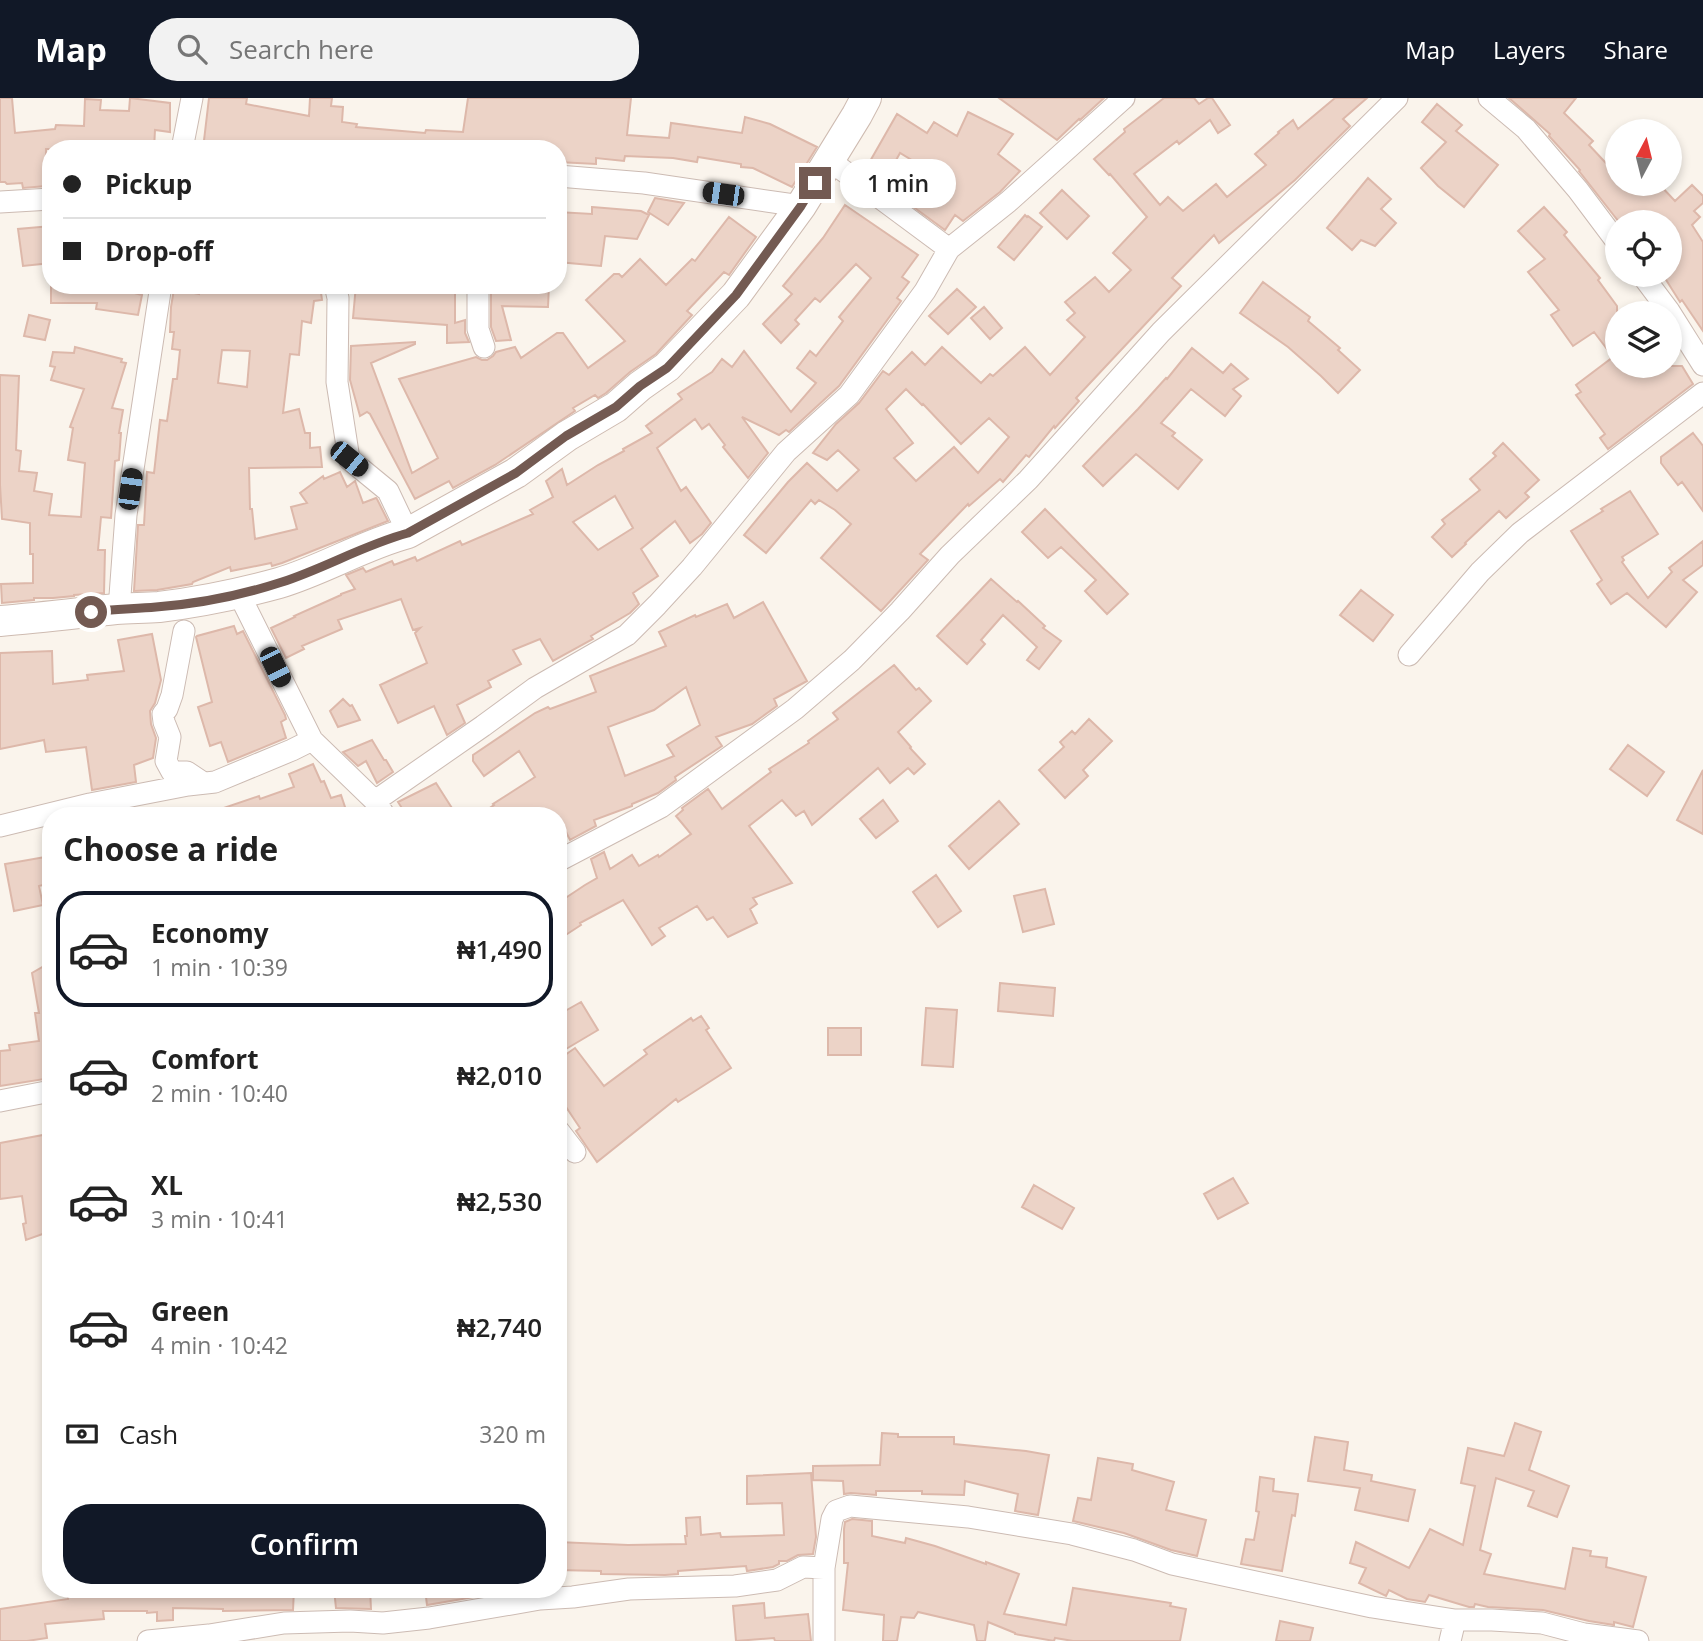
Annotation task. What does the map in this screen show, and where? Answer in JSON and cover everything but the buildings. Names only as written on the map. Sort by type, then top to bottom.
[{"type":"street","points":[[184,140],[192,98]]},
{"type":"street","points":[[0,621],[167,606],[239,594],[283,582],[389,538],[408,533],[516,473],[566,436],[616,407],[640,386],[667,368],[736,295],[801,206],[866,98]]},
{"type":"street","points":[[381,807],[535,688],[627,635],[692,567],[786,452],[849,395],[925,291],[949,249],[1008,202],[1124,98]]},
{"type":"street","points":[[567,856],[661,807],[795,709],[852,660],[950,555],[1028,480],[1161,332],[1397,98]]},
{"type":"street","points":[[1489,98],[1526,129],[1605,226]]},
{"type":"street","points":[[829,160],[949,249]]},
{"type":"street","points":[[567,177],[644,183],[801,206]]},
{"type":"street","points":[[0,202],[42,199]]},
{"type":"street","points":[[1651,287],[1703,365]]},
{"type":"street","points":[[119,609],[126,515],[160,294]]},
{"type":"street","points":[[337,294],[337,382],[349,459],[388,491],[408,533]]},
{"type":"street","points":[[478,294],[478,328],[484,346]]},
{"type":"street","points":[[1409,656],[1480,572],[1520,533],[1703,393]]},
{"type":"street","points":[[239,594],[312,740],[379,807]]},
{"type":"street","points":[[184,631],[172,695],[163,714],[170,737],[166,761],[172,772],[187,772],[204,783]]},
{"type":"street","points":[[78,807],[215,782],[312,740]]},
{"type":"street","points":[[0,826],[42,816]]},
{"type":"street","points":[[0,1101],[42,1093]]},
{"type":"street","points":[[567,1142],[575,1152]]},
{"type":"street","points":[[824,1641],[824,1568],[832,1519],[836,1511],[850,1506],[968,1517],[1072,1534],[1134,1550],[1172,1564],[1372,1607],[1452,1631],[1492,1620],[1542,1623],[1584,1634],[1638,1641]]},
{"type":"street","points":[[567,1597],[629,1588],[735,1586],[777,1580],[803,1567],[824,1568]]},
{"type":"street","points":[[148,1641],[284,1623],[383,1623],[556,1598]]},
{"type":"route","points":[[91,612],[203,601],[283,582],[389,538],[408,533],[516,473],[566,436],[616,407],[640,386],[667,368],[736,295],[815,183]]}]
